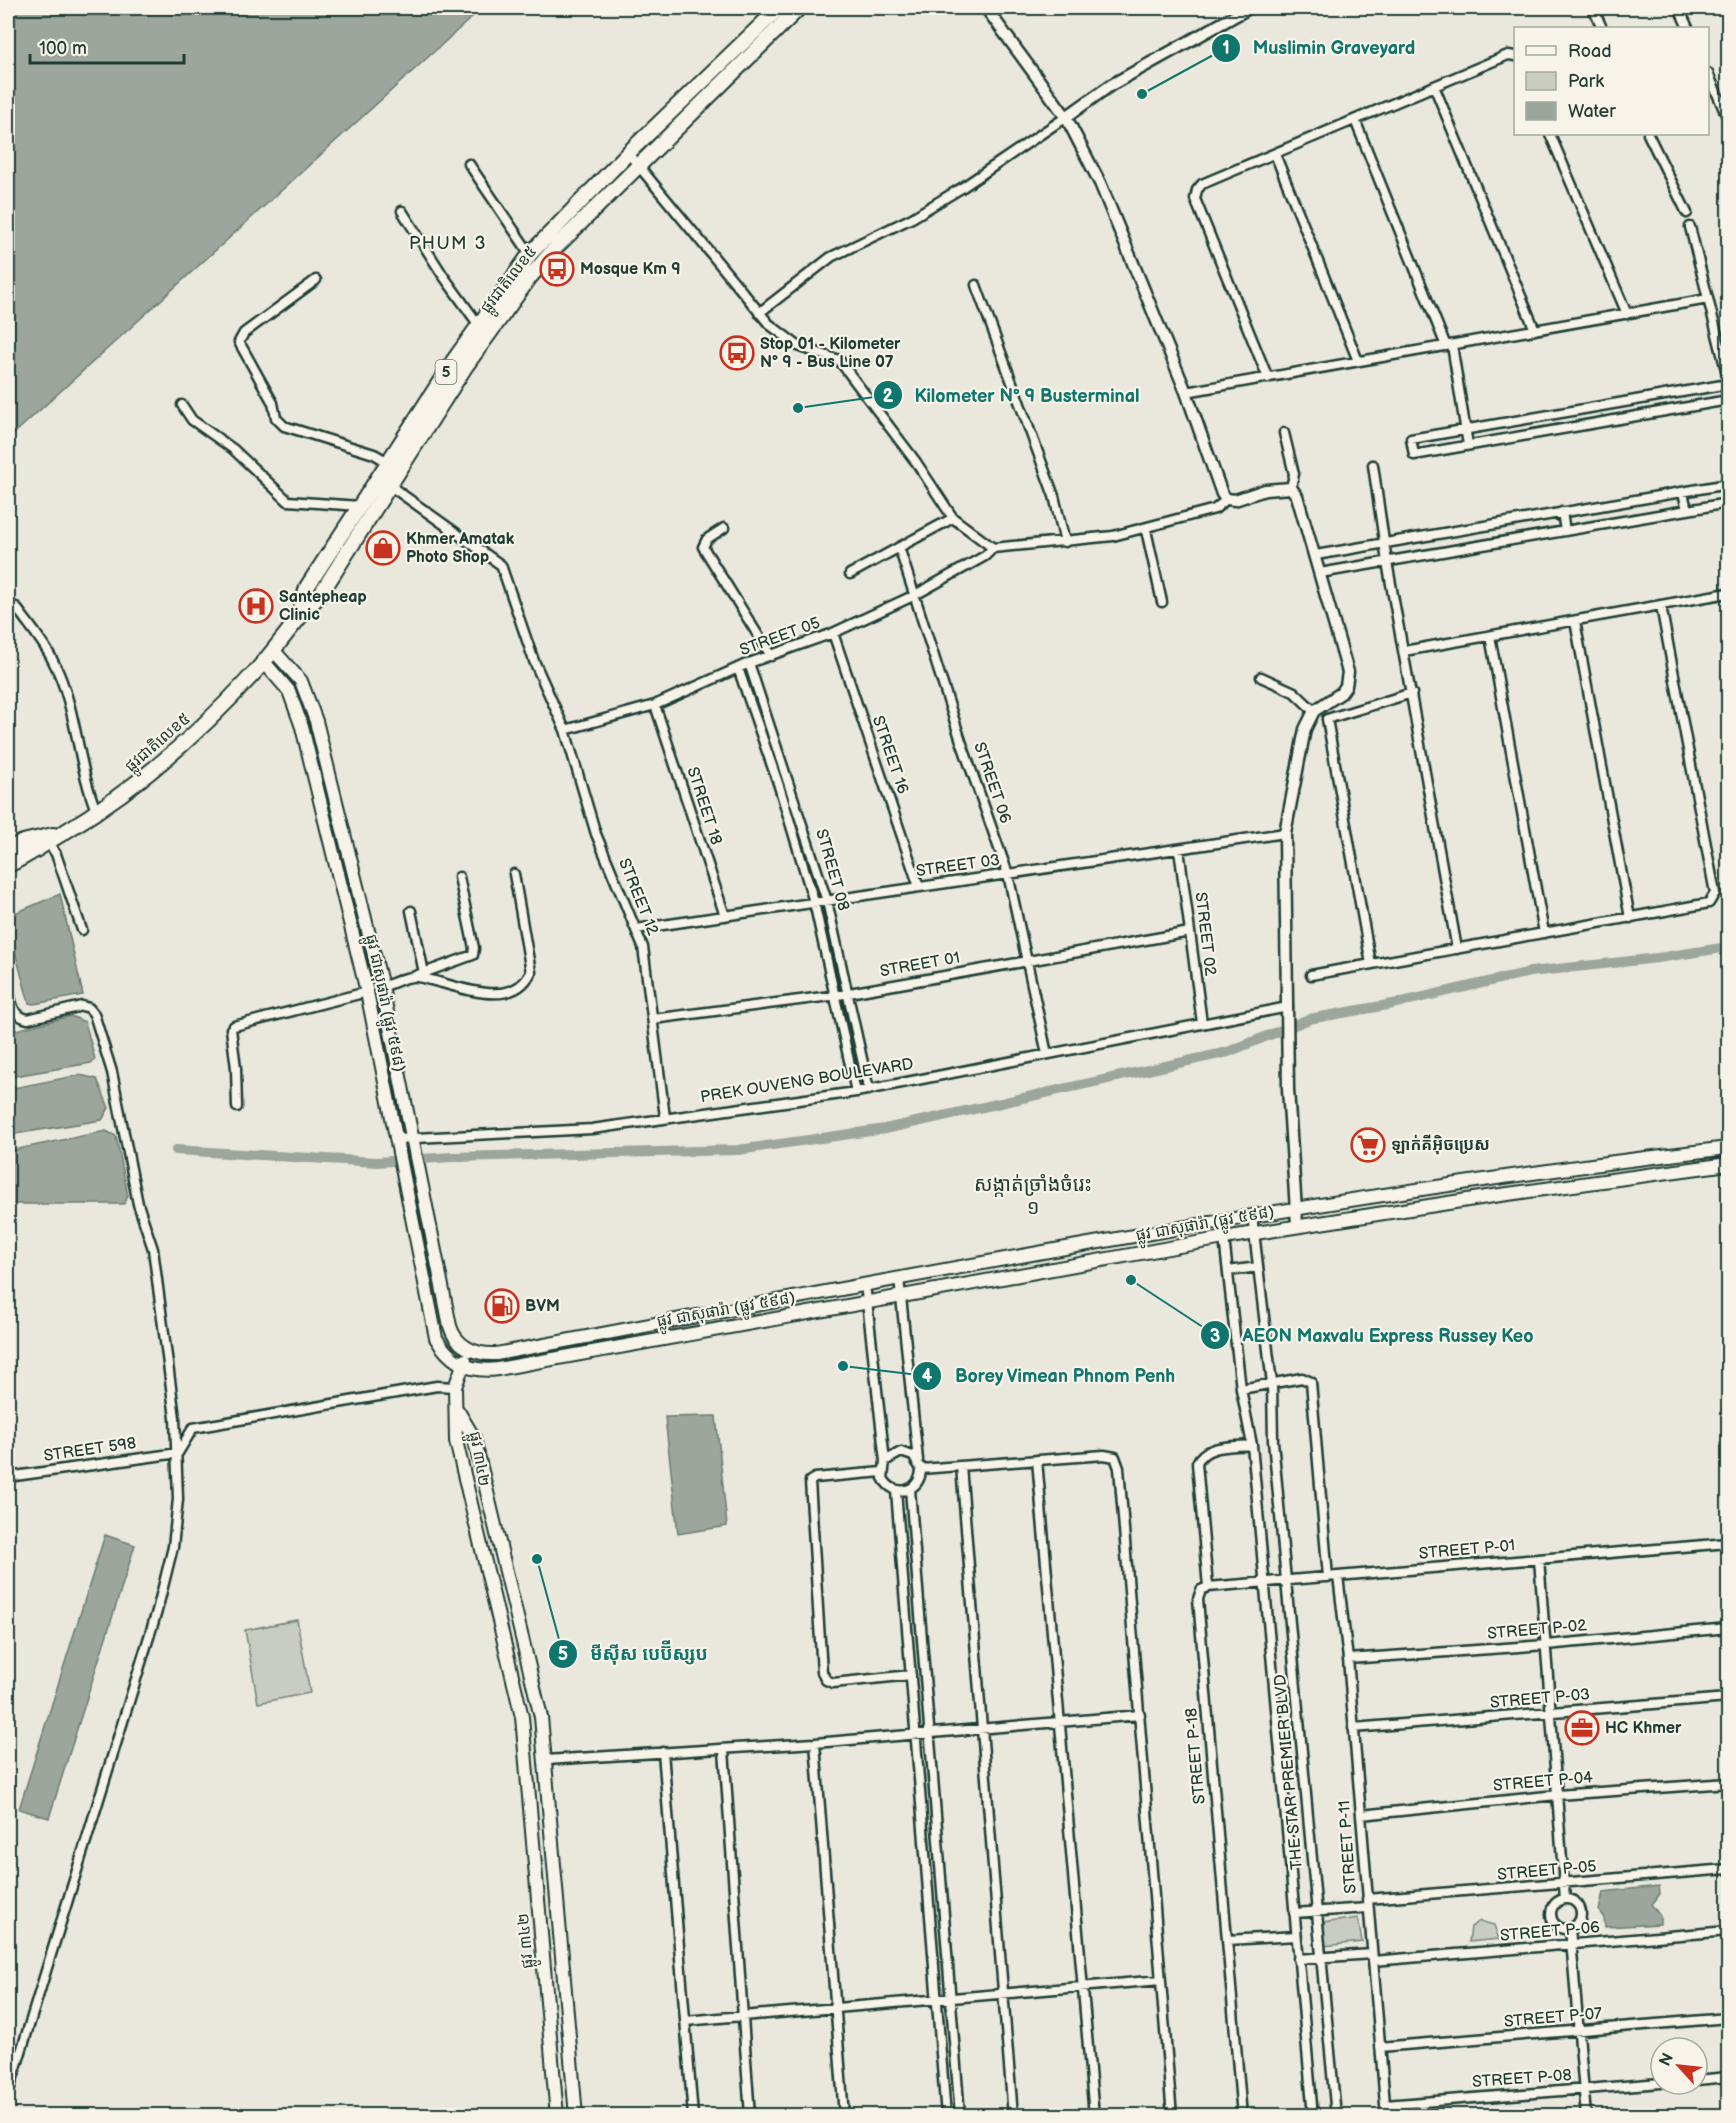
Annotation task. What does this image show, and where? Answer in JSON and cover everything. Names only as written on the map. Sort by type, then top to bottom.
[{"type":"highway","name":"ផ្លូវជាតិលេខ៥","points":[[274,651],[298,616],[320,595],[530,254],[628,153],[779,8]]},
{"type":"highway","name":"ផ្លូវជាតិលេខ៥","points":[[298,616],[307,588],[478,324],[800,8]]},
{"type":"highway","name":"5","points":[[264,662],[274,651]]},
{"type":"highway","name":"ផ្លូវជាតិលេខ៥","points":[[8,865],[28,856],[95,814],[175,753],[264,662]]},
{"type":"highway","name":"ផ្លូវជាតិលេខ៥","points":[[8,849],[23,842],[61,834]]},
{"type":"main road","name":"ផ្លូវ ជាសុផារ៉ា (ផ្លូវ ៥៩៨)","points":[[274,651],[293,670],[308,695],[382,987],[451,1332],[457,1341],[471,1350],[496,1354],[866,1284],[1295,1208],[1479,1180],[1728,1148]]},
{"type":"main road","name":"ផ្លូវ ជាសុផារ៉ា (ផ្លូវ ៥៩៨)","points":[[264,662],[289,691],[302,726],[367,992],[436,1338],[447,1353],[463,1365],[480,1370],[498,1369],[867,1300],[1224,1238],[1481,1198],[1728,1164]]},
{"type":"main road","points":[[315,781],[330,778]]},
{"type":"main road","points":[[1479,1180],[1481,1198]]},
{"type":"main road","points":[[943,1270],[946,1286]]},
{"type":"main road","points":[[458,1410],[455,1387],[471,1350]]},
{"type":"main road","name":"ផ្លូវ ៣៤២","points":[[458,1410],[474,1438],[541,1717],[576,2115]]},
{"type":"main road","name":"ផ្លូវ ៣៤២","points":[[458,1410],[456,1441],[522,1717],[557,2115]]},
{"type":"street","points":[[986,8],[1066,117],[1105,193],[1186,392],[1222,494],[1227,499],[1235,500],[1265,490],[1291,488]]},
{"type":"street","points":[[759,313],[831,257],[912,218],[963,188],[1111,85],[1249,8]]},
{"type":"street","points":[[1593,8],[1602,27]]},
{"type":"street","points":[[1679,8],[1688,27]]},
{"type":"street","points":[[1268,378],[1196,199],[1197,190],[1202,184],[1508,55],[1514,56]]},
{"type":"street","points":[[1709,77],[1727,116]]},
{"type":"street","points":[[1434,86],[1535,330]]},
{"type":"street","points":[[1355,120],[1449,345],[1468,445]]},
{"type":"street","points":[[1550,135],[1627,314]]},
{"type":"street","points":[[1648,135],[1687,213]]},
{"type":"street","points":[[628,153],[759,313],[798,346],[839,360],[916,462],[953,518],[993,548],[1065,542],[1146,530],[1215,509],[1227,499]]},
{"type":"street","points":[[1275,154],[1358,362]]},
{"type":"street","points":[[470,164],[530,254]]},
{"type":"street","points":[[402,211],[442,274],[478,324]]},
{"type":"street","points":[[1690,228],[1728,378]]},
{"type":"street","points":[[316,280],[244,333],[239,342],[273,403],[276,418],[284,426],[374,454],[388,462]]},
{"type":"street","points":[[976,285],[1054,496],[1065,542]]},
{"type":"street","points":[[1186,392],[1708,299]]},
{"type":"street","points":[[1728,384],[1412,439],[1414,455],[1728,400]]},
{"type":"street","points":[[182,405],[192,420],[233,449],[288,501],[360,506]]},
{"type":"street","points":[[1600,406],[1602,422]]},
{"type":"street","points":[[1284,433],[1294,474],[1291,488],[1297,496],[1316,555],[1348,672],[1346,686],[1341,693],[1314,711],[1305,729],[1285,833],[1288,1042],[1297,1226]]},
{"type":"street","points":[[1372,465],[1387,562],[1457,949]]},
{"type":"street","points":[[1316,555],[1728,484]]},
{"type":"street","name":"STREET 12","points":[[389,485],[501,566],[534,661],[565,730],[596,834],[643,947],[665,1117]]},
{"type":"street","points":[[1683,492],[1687,510]]},
{"type":"street","points":[[1320,573],[1728,503]]},
{"type":"street","points":[[1562,513],[1565,531]]},
{"type":"street","points":[[850,574],[953,518]]},
{"type":"street","points":[[724,528],[708,539],[703,547],[771,656]]},
{"type":"street","points":[[1146,530],[1162,602]]},
{"type":"street","name":"STREET 06","points":[[899,547],[961,741],[1008,874],[1047,1054]]},
{"type":"street","name":"STREET 05","points":[[565,730],[655,705],[749,663],[833,633],[915,594],[985,556],[993,548]]},
{"type":"street","points":[[1404,651],[1728,593]]},
{"type":"street","points":[[1311,975],[1709,903],[1715,893],[1661,606]]},
{"type":"street","points":[[16,607],[54,661],[65,693],[95,814]]},
{"type":"street","points":[[1575,621],[1630,918]]},
{"type":"street","name":"STREET 16","points":[[833,633],[918,887]]},
{"type":"street","points":[[1490,636],[1545,933]]},
{"type":"street","name":"STREET 08","points":[[749,663],[790,782],[826,901],[869,1090]]},
{"type":"street","points":[[738,668],[779,786],[814,902],[856,1092]]},
{"type":"street","points":[[1261,677],[1294,692],[1314,711]]},
{"type":"street","points":[[1371,964],[1327,719],[1412,693]]},
{"type":"street","name":"STREET 18","points":[[655,705],[725,916]]},
{"type":"street","points":[[779,786],[790,782]]},
{"type":"street","name":"STREET 03","points":[[636,929],[1285,833]]},
{"type":"street","points":[[48,842],[56,854],[82,930]]},
{"type":"street","name":"STREET 02","points":[[1179,849],[1202,1023]]},
{"type":"street","points":[[415,976],[483,993],[502,992],[528,979],[531,972],[514,874]]},
{"type":"street","points":[[382,987],[473,955],[474,948],[459,877]]},
{"type":"street","points":[[411,911],[424,973]]},
{"type":"street","name":"STREET 01","points":[[653,1019],[835,996],[1190,932]]},
{"type":"street","points":[[8,985],[14,1011],[19,1017],[28,1019],[82,1006],[89,1008],[94,1014],[112,1072],[138,1204],[153,1249],[178,1453],[178,1499],[173,1547],[157,1611],[8,2094]]},
{"type":"street","points":[[237,1107],[236,1068],[231,1029],[234,1026],[367,992]]},
{"type":"street","name":"PREK OUVENG BOULEVARD","points":[[397,1142],[592,1128],[856,1092],[1202,1023],[1288,1010]]},
{"type":"street","name":"THE STAR PREMIER BLVD","points":[[1252,1215],[1275,1383],[1273,1425],[1336,2115]]},
{"type":"street","name":"THE STAR PREMIER BLVD","points":[[1222,1220],[1241,1389],[1252,1444],[1313,2115]]},
{"type":"street","points":[[1227,1271],[1258,1267]]},
{"type":"street","points":[[866,1284],[885,1461],[882,1472],[886,1484],[896,1491],[910,1490],[919,1481],[919,1465],[899,1278]]},
{"type":"street","points":[[1241,1389],[1302,1378],[1311,1382],[1328,1577]]},
{"type":"street","points":[[178,1453],[193,1428],[437,1386],[455,1387]]},
{"type":"street","name":"STREET P-18","points":[[1242,2115],[1198,1599],[1201,1590],[1208,1587],[1197,1463],[1200,1454],[1207,1450],[1252,1444]]},
{"type":"street","points":[[885,1461],[901,1452],[908,1453],[919,1465],[961,1466],[1104,1455],[1115,1457],[1119,1468],[1172,2115]]},
{"type":"street","name":"STREET 598","points":[[8,1477],[178,1453]]},
{"type":"street","points":[[1037,1460],[1094,2115]]},
{"type":"street","points":[[961,1466],[1013,2115]]},
{"type":"street","points":[[882,1472],[815,1478],[810,1481],[822,1672],[826,1680],[833,1683],[911,1675]]},
{"type":"street","points":[[910,1490],[960,2115]]},
{"type":"street","points":[[896,1491],[946,2115]]},
{"type":"street","name":"STREET P-01","points":[[1208,1587],[1728,1543]]},
{"type":"street","points":[[1539,1559],[1565,1899]]},
{"type":"street","name":"STREET P-11","points":[[1338,1576],[1348,1659],[1386,2115]]},
{"type":"street","name":"STREET P-02","points":[[1348,1659],[1546,1645],[1728,1628]]},
{"type":"street","name":"STREET P-03","points":[[1353,1728],[1728,1698]]},
{"type":"street","points":[[546,1760],[815,1743],[1140,1715]]},
{"type":"street","points":[[815,1743],[844,2115]]},
{"type":"street","points":[[724,1749],[750,2115]]},
{"type":"street","points":[[663,1752],[693,2115]]},
{"type":"street","name":"STREET P-04","points":[[1361,1815],[1557,1795],[1728,1783]]},
{"type":"street","name":"STREET P-05","points":[[1294,1913],[1728,1869]]},
{"type":"street","points":[[1565,1899],[1572,1900],[1581,1911],[1577,1924],[1570,1928],[1557,1925],[1552,1920],[1554,1906],[1565,1899]]},
{"type":"street","points":[[1570,1928],[1586,2115]]},
{"type":"street","name":"STREET P-06","points":[[1298,1959],[1572,1946],[1728,1931]]},
{"type":"street","points":[[1227,1940],[1296,1936]]},
{"type":"street","points":[[685,2021],[1161,1980]]},
{"type":"street","name":"STREET P-07","points":[[1380,2047],[1728,2018]]},
{"type":"street","points":[[1709,2079],[1728,2077]]},
{"type":"street","name":"STREET P-08","points":[[1385,2104],[1649,2084]]},
{"type":"green space","points":[[297,1620],[310,1693],[258,1703],[245,1630]]},
{"type":"green space","points":[[1358,1918],[1362,1942],[1324,1946],[1322,1923]]},
{"type":"green space","points":[[1480,1921],[1494,1925],[1499,1939],[1469,1942],[1471,1927]]},
{"type":"water","points":[[8,8],[482,8],[8,439]]},
{"type":"water","points":[[60,894],[83,995],[29,1003],[8,926],[8,916]]},
{"type":"water","points":[[71,1016],[85,1022],[95,1059],[91,1063],[8,1077],[8,1032]]},
{"type":"water","points":[[80,1075],[97,1079],[109,1108],[102,1120],[8,1135],[8,1089]]},
{"type":"water","points":[[106,1131],[116,1136],[128,1196],[124,1204],[8,1204],[8,1151]]},
{"type":"water","points":[[716,1416],[727,1526],[678,1534],[665,1417]]},
{"type":"water","points":[[105,1535],[135,1545],[49,1818],[19,1809]]},
{"type":"water","points":[[1659,1886],[1660,1894],[1651,1904],[1660,1916],[1660,1924],[1605,1927],[1604,1918],[1599,1911],[1603,1892]]},
{"type":"waterway","points":[[176,1150],[377,1162],[452,1157],[738,1150],[885,1129],[1228,1052],[1309,1019],[1393,1004],[1530,972],[1658,958],[1728,947]]},
{"type":"place","name":"Muslimin Graveyard","points":[[1142,94]]},
{"type":"place","name":"Mosque Km 9","points":[[557,269]]},
{"type":"place","name":"Stop 01 - Kilometer N° 9 - Bus Line 07","points":[[737,353]]},
{"type":"place","name":"Kilometer N° 9 Busterminal","points":[[798,408]]},
{"type":"place","name":"Khmer Amatak Photo Shop","points":[[383,548]]},
{"type":"place","name":"Santepheap Clinic","points":[[256,606]]},
{"type":"place","name":"ឡាក់គីអ៊ិចប្រេស","points":[[1368,1145]]},
{"type":"place","name":"AEON Maxvalu Express Russey Keo","points":[[1131,1280]]},
{"type":"place","name":"BVM","points":[[502,1306]]},
{"type":"place","name":"Borey Vimean Phnom Penh","points":[[843,1366]]},
{"type":"place","name":"មីសុីស បេប៊ីស្សប","points":[[537,1559]]},
{"type":"place","name":"HC Khmer","points":[[1582,1728]]},
{"type":"district","name":"PHUM 3","points":[[448,243]]},
{"type":"district","name":"សង្កាត់ច្រាំងចំរេះ ១","points":[[1033,1196]]}]
